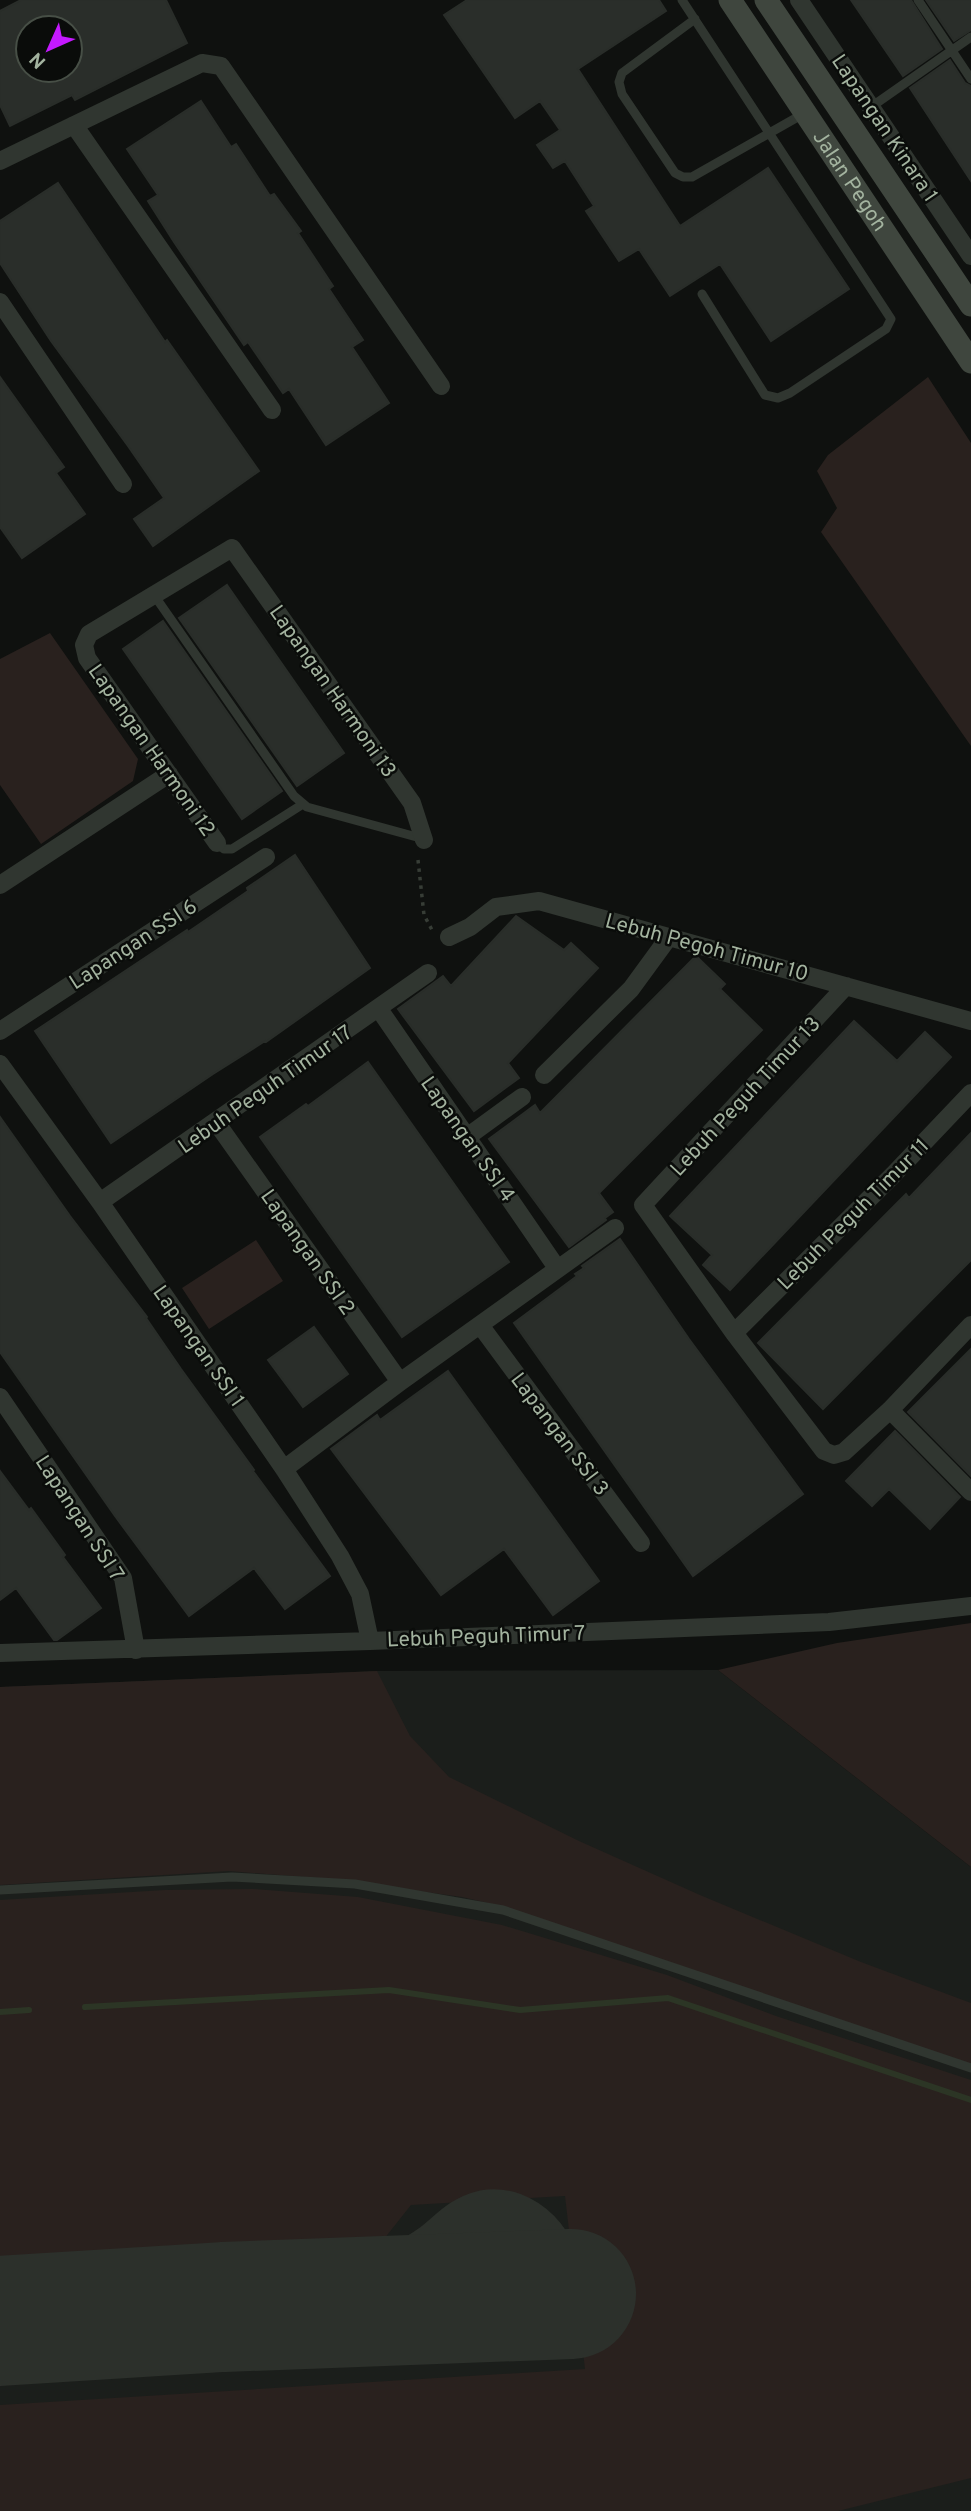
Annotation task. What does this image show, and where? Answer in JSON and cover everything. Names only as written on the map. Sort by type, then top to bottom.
[{"type":"street","name":"Jalan Pegoh","points":[[730,0],[971,362]]},
{"type":"street","points":[[766,0],[971,305]]},
{"type":"street","name":"Lapangan Kinara 1","points":[[799,0],[971,256]]},
{"type":"street","points":[[0,161],[202,63],[221,66],[441,386]]},
{"type":"street","points":[[74,125],[272,410]]},
{"type":"street","points":[[0,302],[123,484]]},
{"type":"street","name":"Lapangan Harmoni 13","points":[[154,595],[232,548],[412,803],[424,840]]},
{"type":"street","name":"Lapangan Harmoni 12","points":[[154,595],[89,634],[84,645],[87,658],[217,843]]},
{"type":"street","points":[[0,886],[169,775]]},
{"type":"street","name":"Lapangan SSI 6","points":[[0,1031],[266,857]]},
{"type":"street","name":"Lebuh Pegoh Timur 10","points":[[449,937],[470,927],[496,907],[539,901],[971,1021]]},
{"type":"street","points":[[544,1075],[631,989],[669,937]]},
{"type":"street","name":"Lebuh Peguh Timur 17","points":[[100,1202],[428,974]]},
{"type":"street","name":"Lebuh Peguh Timur 13","points":[[734,1333],[643,1205],[846,986]]},
{"type":"street","name":"Lapangan SSI 4","points":[[379,1009],[557,1268]]},
{"type":"street","name":"Lapangan SSI 1","points":[[0,1064],[100,1202],[284,1469],[340,1556],[360,1594],[370,1641]]},
{"type":"street","name":"Lebuh Peguh Timur 11","points":[[734,1333],[893,1175],[971,1093]]},
{"type":"street","points":[[467,1137],[522,1097]]},
{"type":"street","name":"Lapangan SSI 2","points":[[216,1122],[400,1382]]},
{"type":"street","points":[[284,1469],[615,1228]]},
{"type":"street","name":"Lapangan SSI 3","points":[[480,1325],[641,1543]]},
{"type":"street","points":[[734,1333],[824,1451],[834,1455],[845,1451],[890,1410],[971,1325]]},
{"type":"street","name":"Lapangan SSI 7","points":[[0,1397],[123,1578],[136,1650]]},
{"type":"street","points":[[890,1410],[971,1492]]},
{"type":"street","name":"Lebuh Peguh Timur 7","points":[[0,1653],[829,1622],[971,1606]]},
{"type":"lane","points":[[682,0],[891,319],[886,329],[790,393],[778,398],[765,395],[702,294]]},
{"type":"lane","points":[[918,0],[971,79]]},
{"type":"lane","points":[[695,19],[622,73],[620,82],[622,94],[675,173],[692,177],[804,113]]},
{"type":"lane","points":[[871,107],[971,37]]},
{"type":"lane","points":[[154,595],[294,796],[307,807],[424,840]]},
{"type":"lane","points":[[217,843],[224,849],[232,849],[303,804]]},
{"type":"lane","points":[[0,1890],[232,1877],[355,1884],[503,1910],[971,2068]]},
{"type":"path","points":[[418,860],[424,915],[434,933],[449,937]]},
{"type":"shaded area","points":[[928,377],[971,443],[971,746],[821,532],[837,508],[817,471],[828,455]]},
{"type":"shaded area","points":[[50,633],[138,759],[133,781],[41,844],[0,785],[0,659]]},
{"type":"shaded area","points":[[256,1240],[283,1281],[209,1329],[182,1288]]},
{"type":"shaded area","points":[[971,1623],[971,1867],[718,1670],[837,1643]]},
{"type":"shaded area","points":[[718,1670],[971,1867],[971,2511],[0,2511],[0,1687],[377,1671]]},
{"type":"shaded area","points":[[377,1671],[410,1736],[449,1777],[579,1841],[700,1895],[861,1962],[971,2003],[971,2064],[505,1907],[462,1897],[330,1879],[229,1871],[0,1885],[0,1687]]},
{"type":"shaded area","points":[[253,1889],[358,1897],[502,1925],[667,1975],[776,2016],[971,2080],[971,2478],[838,2511],[0,2511],[0,2405],[585,2369],[565,2196],[411,2205],[384,2239],[0,2263],[0,1900],[165,1890]]},
{"type":"building","points":[[21,0],[166,0],[187,43],[75,100],[72,95],[10,126],[0,105],[0,11]]},
{"type":"building","points":[[467,0],[659,0],[666,11],[578,69],[680,226],[768,168],[849,289],[771,341],[720,264],[670,296],[639,249],[619,261],[586,211],[594,206],[565,161],[553,168],[537,145],[560,130],[540,101],[515,118],[444,15]]},
{"type":"building","points":[[851,0],[911,0],[942,49],[903,76]]},
{"type":"building","points":[[926,0],[971,0],[971,30],[954,41]]},
{"type":"building","points":[[950,60],[965,83],[971,86],[971,181],[910,88]]},
{"type":"building","points":[[201,101],[231,147],[236,144],[270,196],[274,194],[301,231],[298,233],[333,286],[329,289],[363,340],[352,347],[389,403],[326,445],[289,389],[283,393],[248,342],[244,345],[174,242],[148,201],[158,195],[127,149]]},
{"type":"building","points":[[58,183],[165,342],[167,340],[259,471],[153,546],[134,519],[164,498],[51,341],[0,263],[0,221]]},
{"type":"building","points":[[0,377],[64,467],[56,473],[85,514],[22,558],[0,527]]},
{"type":"building","points":[[227,585],[344,753],[297,786],[179,618]]},
{"type":"building","points":[[163,621],[282,791],[242,819],[123,649]]},
{"type":"building","points":[[295,855],[370,968],[266,1042],[213,1074],[111,1143],[35,1031],[187,930],[188,932]]},
{"type":"building","points":[[516,916],[564,950],[571,943],[598,968],[508,1063],[519,1078],[474,1111],[398,1009],[443,976],[451,986]]},
{"type":"building","points":[[696,956],[725,984],[720,989],[762,1030],[599,1193],[613,1212],[569,1247],[489,1139],[535,1105],[540,1113]]},
{"type":"building","points":[[854,1021],[897,1061],[925,1032],[951,1057],[730,1290],[703,1265],[712,1255],[670,1216]]},
{"type":"building","points":[[368,1062],[509,1262],[402,1337],[260,1137]]},
{"type":"building","points":[[0,1117],[70,1216],[147,1317],[253,1471],[330,1576],[285,1609],[254,1568],[189,1616],[0,1352]]},
{"type":"building","points":[[971,1133],[971,1260],[823,1409],[758,1343],[906,1194],[909,1198]]},
{"type":"building","points":[[620,1239],[689,1339],[803,1494],[693,1576],[514,1323],[577,1276],[575,1274],[584,1268],[582,1266]]},
{"type":"building","points":[[314,1327],[348,1374],[303,1407],[268,1360]]},
{"type":"building","points":[[971,1349],[971,1476],[908,1412]]},
{"type":"building","points":[[448,1371],[599,1581],[553,1615],[504,1549],[441,1595],[331,1449],[377,1415],[380,1420]]},
{"type":"building","points":[[895,1431],[960,1497],[930,1529],[889,1489],[872,1506],[846,1481]]},
{"type":"building","points":[[0,1471],[29,1510],[31,1508],[101,1608],[57,1640],[54,1640],[16,1588],[0,1600]]},
{"type":"waterway","points":[[85,2007],[389,1990],[520,2010],[668,1998],[971,2100]]},
{"type":"waterway","points":[[0,2012],[29,2010]]},
{"type":"taxiway","points":[[223,2307],[287,2305],[510,2333],[536,2313],[546,2301],[553,2286],[554,2272],[551,2258],[536,2234],[512,2219],[499,2215],[485,2216],[464,2225],[418,2260],[352,2292],[287,2305]]},
{"type":"runway","points":[[0,2321],[223,2307],[571,2294]]}]
